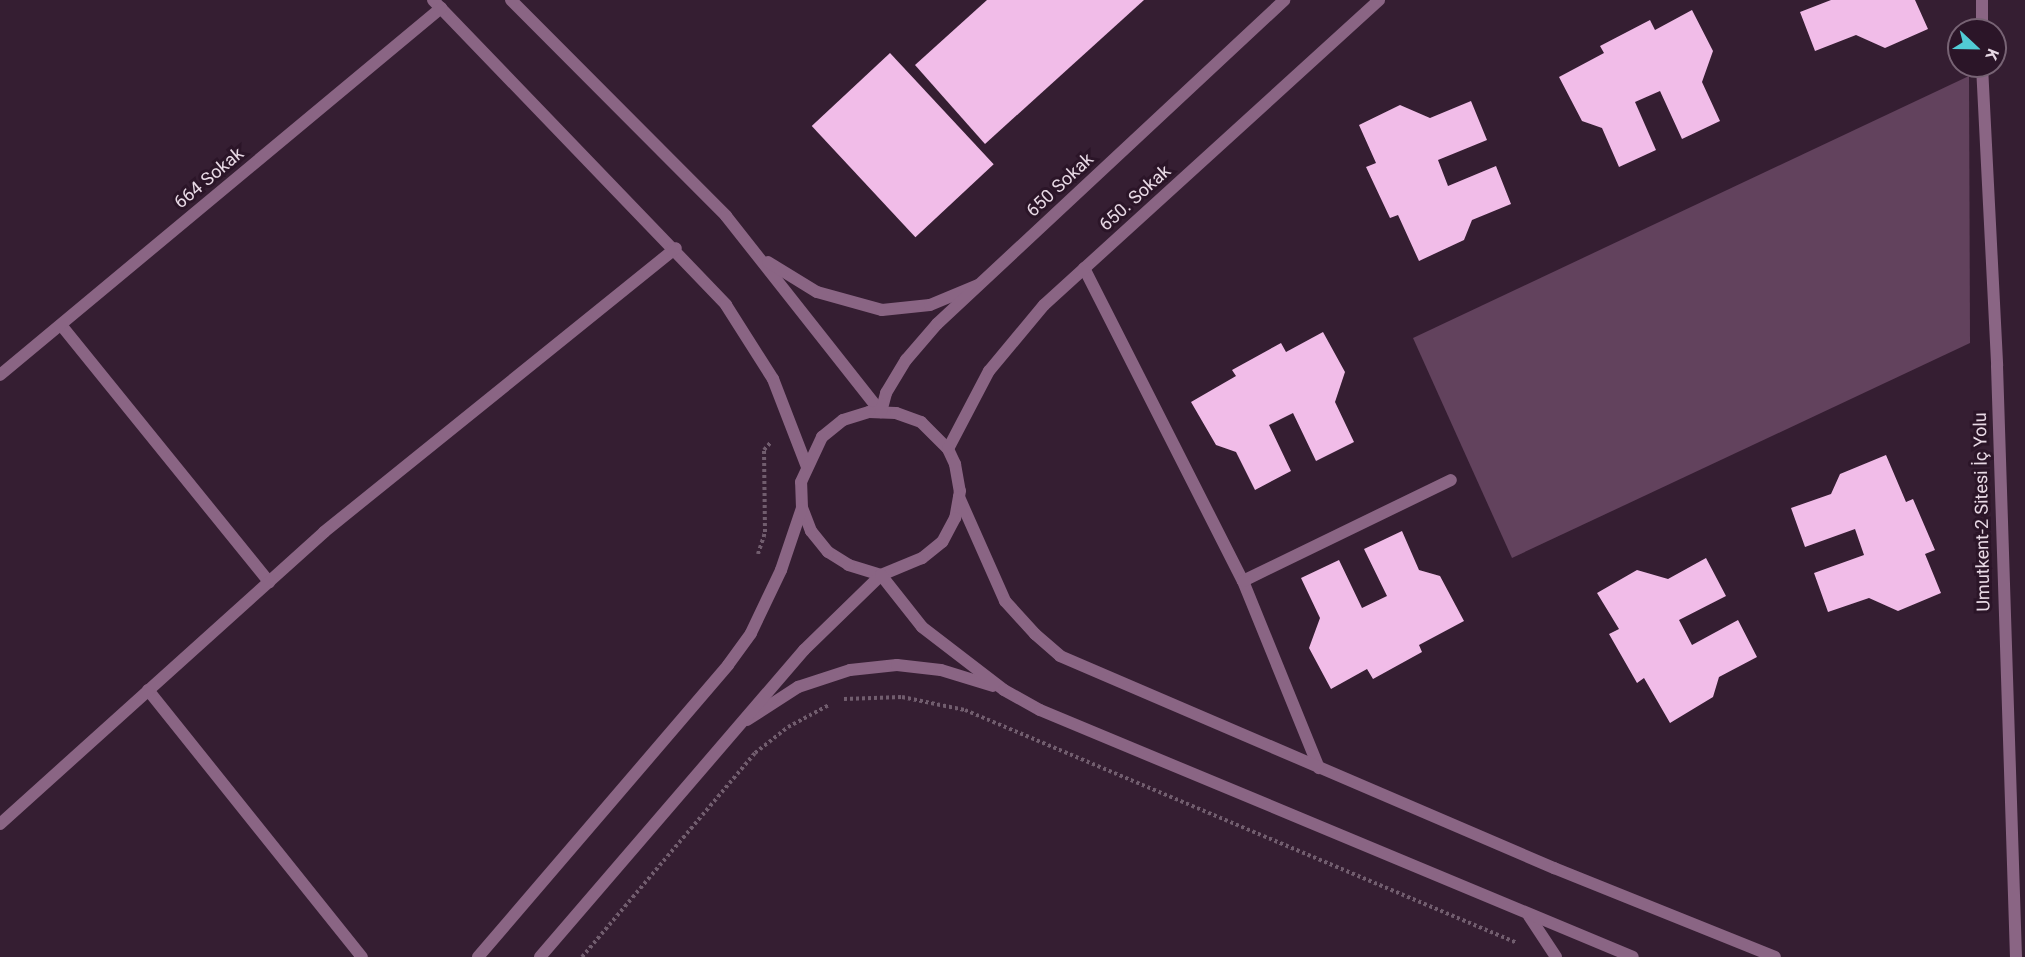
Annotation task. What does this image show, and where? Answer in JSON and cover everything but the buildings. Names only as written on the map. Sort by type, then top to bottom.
[{"type":"street","points":[[511,0],[726,216],[881,412]]},
{"type":"street","name":"650 Sokak","points":[[881,412],[886,393],[906,360],[980,285],[1285,0]]},
{"type":"street","name":"650. Sokak","points":[[948,449],[989,371],[1014,336],[1084,268],[1379,0]]},
{"type":"street","points":[[1982,0],[1982,18]]},
{"type":"street","points":[[437,4],[676,248],[726,305],[773,379],[807,467]]},
{"type":"street","name":"664 Sokak","points":[[0,375],[437,4]]},
{"type":"street","name":"Umutkent-2 Sitesi İç Yolu","points":[[1983,78],[1997,366],[2016,957]]},
{"type":"street","points":[[0,824],[324,532],[676,248]]},
{"type":"street","points":[[760,258],[816,292],[882,310],[930,305],[980,285]]},
{"type":"street","points":[[1084,268],[1243,581],[1319,768]]},
{"type":"street","points":[[61,324],[269,582]]},
{"type":"street","points":[[1633,957],[1134,753],[1040,710],[1004,690],[922,627],[881,575],[849,565],[828,552],[811,531],[802,508],[801,482],[822,436],[843,420],[869,412],[896,413],[921,422],[948,449],[955,464],[959,497],[1005,601],[1035,634],[1060,656],[1319,768],[1774,957]]},
{"type":"street","points":[[1243,581],[1451,480]]},
{"type":"street","points":[[540,957],[733,729],[804,650],[881,575],[922,558],[942,542],[955,518],[959,497]]},
{"type":"street","points":[[478,957],[728,665],[751,633],[782,570],[802,508]]},
{"type":"street","points":[[733,729],[798,687],[850,670],[897,665],[941,670],[1004,690]]},
{"type":"street","points":[[148,690],[362,957]]},
{"type":"street","points":[[1529,916],[1556,957]]},
{"type":"path","points":[[754,564],[765,532],[764,450],[790,422]]},
{"type":"path","points":[[840,700],[902,697],[965,710],[1528,948]]},
{"type":"path","points":[[582,957],[755,753],[788,727],[832,704]]},
{"type":"shaded area","points":[[1965,78],[1969,78],[1970,343],[1512,558],[1413,338]]}]
